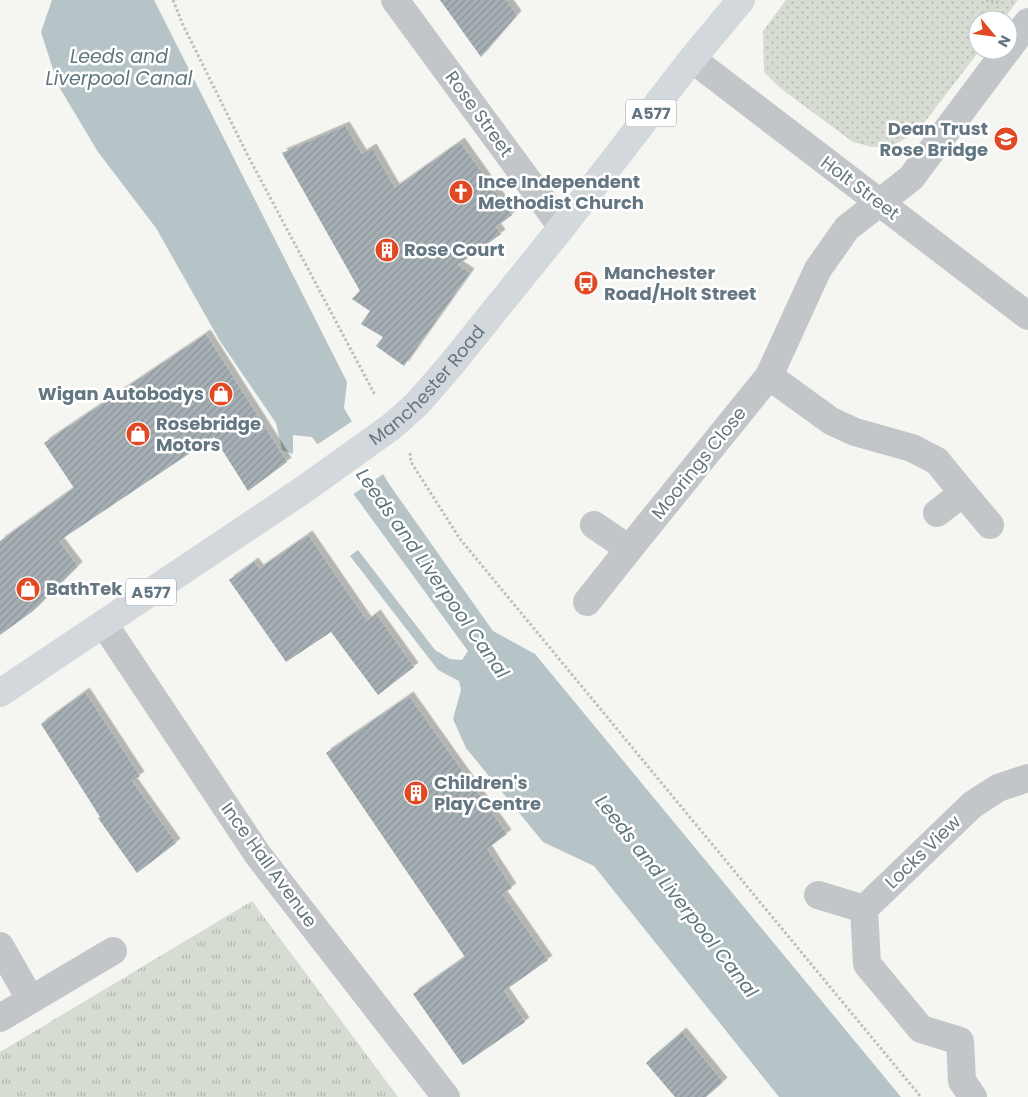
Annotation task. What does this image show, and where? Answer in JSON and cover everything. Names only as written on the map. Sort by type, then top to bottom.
[{"type":"highway","name":"Manchester Road","points":[[0,693],[302,490],[384,432],[417,404],[562,227],[740,0]]},
{"type":"street","name":"Rose Street","points":[[395,0],[562,227]]},
{"type":"street","name":"Moorings Close","points":[[1018,36],[1028,22]]},
{"type":"street","name":"Holt Street","points":[[692,59],[1028,316]]},
{"type":"street","name":"Moorings Close","points":[[587,602],[769,376],[818,269],[846,228],[911,178],[1000,60]]},
{"type":"street","points":[[769,376],[831,421],[855,432],[912,448],[937,461],[990,525]]},
{"type":"street","points":[[937,513],[964,493]]},
{"type":"street","points":[[594,525],[629,549]]},
{"type":"street","name":"Ince Hall Avenue","points":[[104,624],[258,855],[446,1097]]},
{"type":"street","name":"Locks View","points":[[864,909],[972,805],[998,788],[1028,778]]},
{"type":"street","points":[[818,895],[864,909],[867,964],[921,1029],[960,1041],[962,1082],[974,1097]]},
{"type":"street","points":[[0,946],[30,999]]},
{"type":"street","points":[[0,1018],[113,951]]},
{"type":"path","points":[[173,0],[183,25],[243,145],[376,397]]},
{"type":"path","points":[[410,450],[411,462],[460,539],[921,1097]]},
{"type":"green space","points":[[786,0],[1018,0],[1010,10],[968,10],[968,60],[972,60],[917,132],[892,146],[872,147],[853,142],[780,88],[764,72],[763,31]]},
{"type":"green space","points":[[252,901],[398,1097],[0,1097],[0,1052]]},
{"type":"water","name":"Leeds and Liverpool Canal","points":[[52,0],[154,0],[347,382],[344,408],[389,484],[493,631],[535,654],[901,1097],[779,1097],[594,866],[543,842],[466,748],[453,719],[461,690],[459,681],[438,670],[350,556],[358,550],[435,650],[450,659],[462,660],[468,651],[312,437],[293,435],[293,454],[282,450],[276,423],[220,341],[156,228],[98,152],[58,85],[41,32]]},
{"type":"pier","points":[[354,420],[385,473],[352,495],[315,446]]},
{"type":"building","points":[[440,0],[506,0],[517,15],[481,57]]},
{"type":"building","name":"Rose Court","points":[[345,126],[362,154],[372,148],[395,188],[460,142],[512,215],[496,227],[501,234],[458,265],[470,273],[404,366],[376,346],[383,337],[361,324],[370,311],[352,299],[360,291],[282,153]]},
{"type":"building","points":[[206,334],[287,462],[248,491],[214,437],[59,541],[78,566],[33,611],[0,635],[0,541],[74,488],[44,443]]},
{"type":"building","points":[[308,535],[367,621],[376,614],[414,667],[378,695],[331,632],[286,662],[229,580],[254,562],[259,569]]},
{"type":"building","points":[[85,692],[140,776],[132,781],[176,843],[137,873],[98,818],[100,817],[41,724]]},
{"type":"building","name":"Children's Play Centre","points":[[409,696],[507,834],[487,849],[512,888],[502,894],[548,960],[504,991],[525,1022],[463,1065],[413,994],[465,957],[326,753]]},
{"type":"building","points":[[682,1032],[723,1082],[706,1097],[675,1097],[646,1063]]},
{"type":"place","name":"Dean Trust Rose Bridge","points":[[1006,139]]},
{"type":"place","name":"Ince Independent Methodist Church","points":[[461,192]]},
{"type":"place","name":"Rose Court","points":[[387,250]]},
{"type":"place","name":"Manchester Road/Holt Street","points":[[586,283]]},
{"type":"place","name":"Wigan Autobodys","points":[[221,394]]},
{"type":"place","name":"Rosebridge Motors","points":[[138,434]]},
{"type":"place","name":"BathTek","points":[[28,589]]},
{"type":"place","name":"Children's Play Centre","points":[[416,793]]}]
